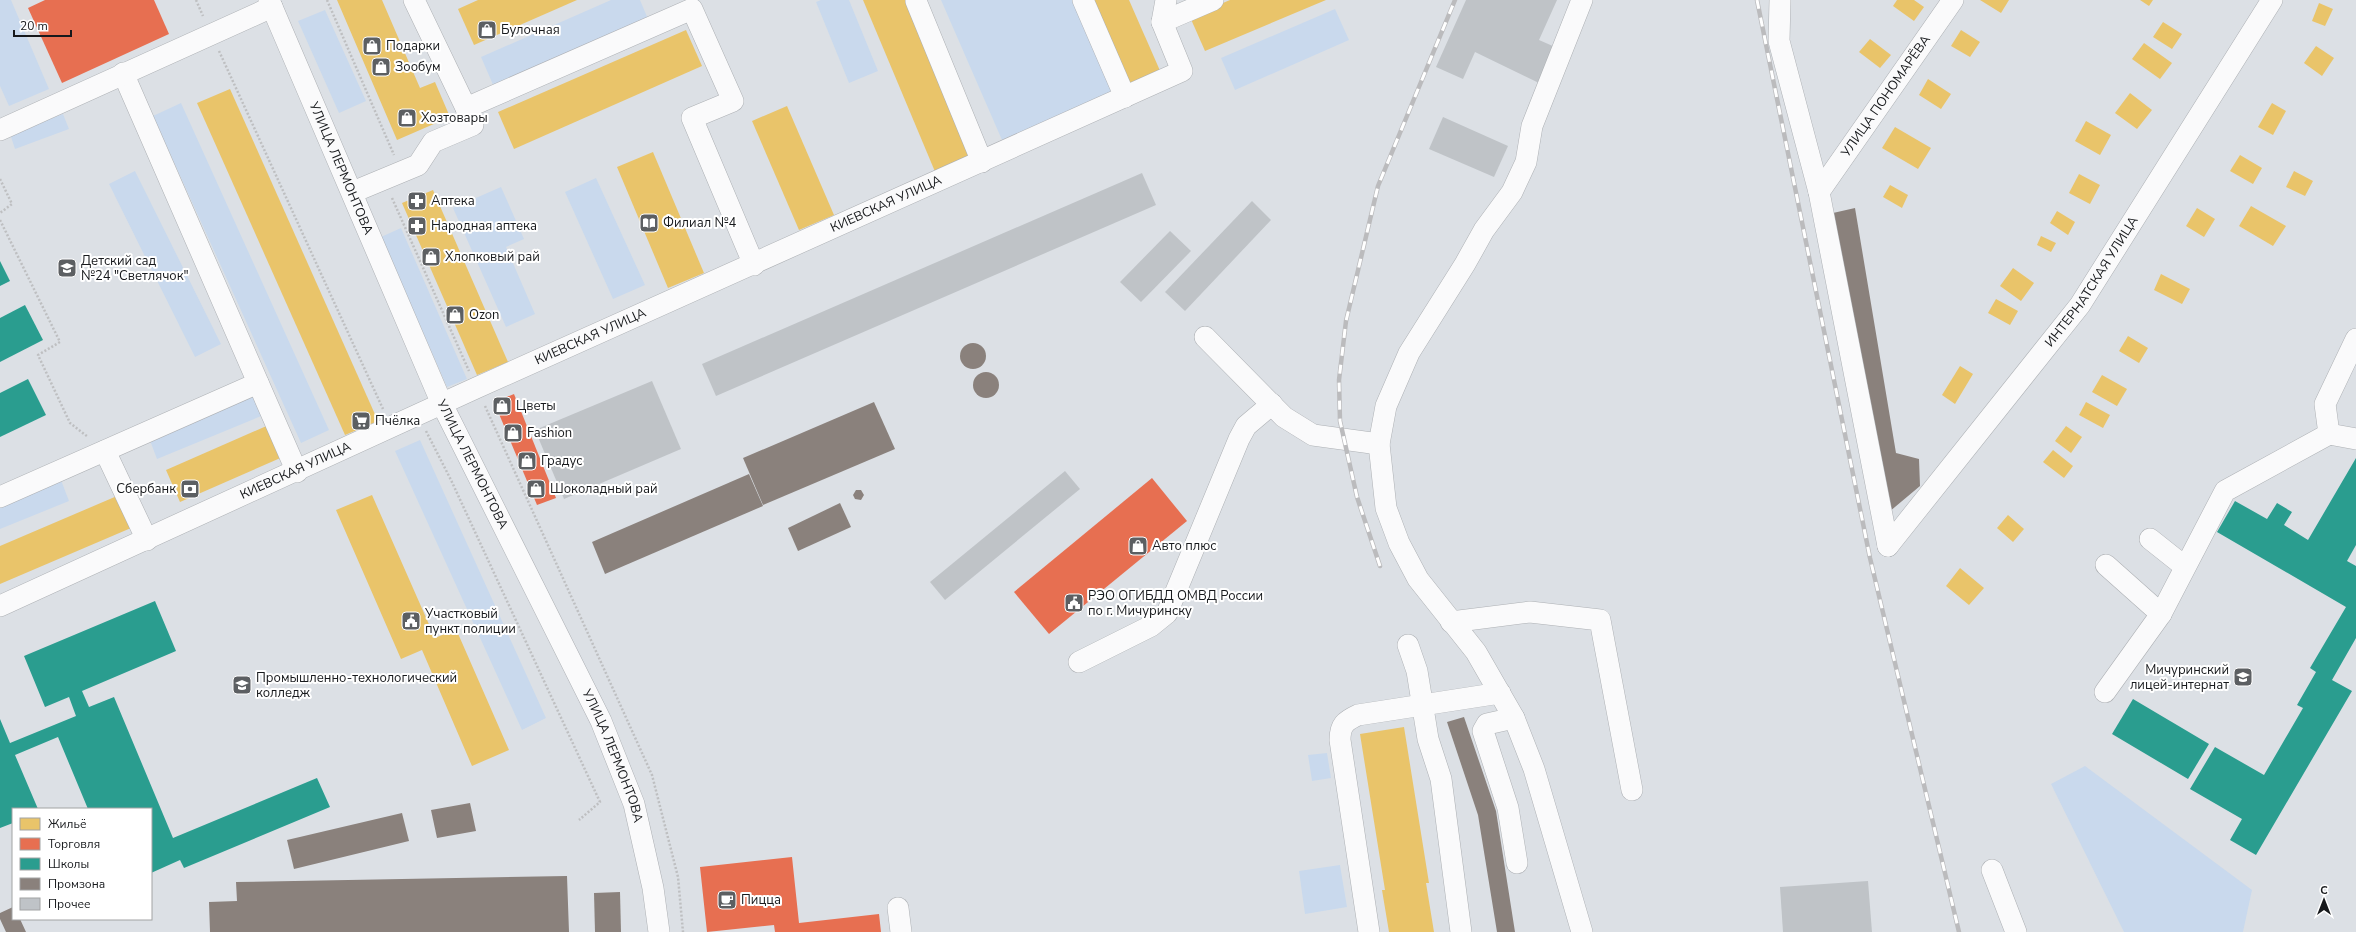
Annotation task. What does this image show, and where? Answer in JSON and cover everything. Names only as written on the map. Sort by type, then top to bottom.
[{"type":"street","points":[[353,192],[418,165],[433,142],[473,125],[414,0]]},
{"type":"street","points":[[1084,0],[1125,97]]},
{"type":"street","points":[[1162,22],[1166,0]]},
{"type":"street","points":[[1162,22],[1213,0]]},
{"type":"street","points":[[1582,0],[1532,126],[1526,162],[1512,192],[1484,230],[1466,264],[1409,353],[1386,406],[1379,444],[1386,508],[1399,543],[1418,579],[1476,652],[1514,718],[1534,769],[1582,932]]},
{"type":"street","points":[[1780,0],[1779,41],[1819,192]]},
{"type":"street","name":"УЛИЦА ПОНОМАРЁВА","points":[[1819,192],[1953,0]]},
{"type":"street","name":"ИНТЕРНАТСКАЯ УЛИЦА","points":[[1819,192],[1888,546],[2080,305],[2272,0]]},
{"type":"street","points":[[916,1],[982,162]]},
{"type":"street","points":[[0,130],[271,4]]},
{"type":"street","name":"УЛИЦА ЛЕРМОНТОВА","points":[[271,4],[353,192],[442,404],[605,732],[634,804],[653,888],[658,932]]},
{"type":"street","points":[[466,108],[697,4],[733,101],[692,118],[754,265]]},
{"type":"street","name":"КИЕВСКАЯ УЛИЦА","points":[[0,606],[297,472],[476,388],[754,265],[1182,71],[1162,22]]},
{"type":"street","points":[[123,72],[297,472]]},
{"type":"street","points":[[1206,337],[1284,416],[1313,436],[1379,444]]},
{"type":"street","points":[[2329,434],[2325,404],[2356,339]]},
{"type":"street","points":[[0,497],[258,383]]},
{"type":"street","points":[[1080,662],[1151,626],[1167,614],[1238,439],[1246,426],[1272,404]]},
{"type":"street","points":[[2105,692],[2161,614],[2184,566],[2225,491],[2329,434],[2356,439]]},
{"type":"street","points":[[105,451],[147,540]]},
{"type":"street","points":[[2150,539],[2184,566]]},
{"type":"street","points":[[2106,565],[2161,614]]},
{"type":"street","points":[[1451,622],[1530,612],[1600,620],[1632,790]]},
{"type":"street","points":[[1408,645],[1417,671],[1428,739],[1441,778],[1461,932]]},
{"type":"street","points":[[1369,932],[1340,740],[1340,730],[1345,721],[1358,715],[1500,692]]},
{"type":"street","points":[[1514,718],[1486,724],[1483,731],[1508,808],[1517,863]]},
{"type":"street","points":[[1992,870],[2016,932]]},
{"type":"street","points":[[898,908],[901,932]]},
{"type":"path","points":[[196,0],[206,22]]},
{"type":"path","points":[[327,0],[392,175],[476,388],[652,775],[678,876],[683,932]]},
{"type":"path","points":[[216,44],[392,428]]},
{"type":"path","points":[[0,179],[12,204],[0,213]]},
{"type":"path","points":[[0,220],[60,342],[38,355],[70,423],[105,451]]},
{"type":"path","points":[[418,416],[451,480],[600,802],[579,820]]},
{"type":"shaded area","points":[[0,0],[11,0],[49,89],[9,106],[0,86]]},
{"type":"shaded area","points":[[611,0],[640,0],[648,19],[494,87],[481,57]]},
{"type":"shaded area","points":[[821,0],[849,0],[878,71],[849,83],[816,2]]},
{"type":"shaded area","points":[[941,0],[1075,0],[1114,91],[1002,140]]},
{"type":"shaded area","points":[[1335,9],[1349,40],[1235,90],[1221,58]]},
{"type":"shaded area","points":[[325,10],[366,101],[339,113],[298,21]]},
{"type":"shaded area","points":[[181,103],[329,430],[301,443],[153,116]]},
{"type":"shaded area","points":[[63,114],[69,129],[15,149],[10,134]]},
{"type":"shaded area","points":[[135,171],[221,344],[195,357],[109,184]]},
{"type":"shaded area","points":[[596,178],[645,285],[613,299],[565,192]]},
{"type":"shaded area","points":[[501,187],[524,239],[506,247],[535,314],[506,327],[453,208]]},
{"type":"shaded area","points":[[401,228],[467,379],[447,387],[381,237]]},
{"type":"shaded area","points":[[258,393],[266,414],[157,459],[149,438]]},
{"type":"shaded area","points":[[420,440],[546,718],[522,730],[395,451]]},
{"type":"shaded area","points":[[61,480],[69,501],[0,529],[0,505]]},
{"type":"shaded area","points":[[1327,753],[1331,778],[1312,781],[1308,755]]},
{"type":"shaded area","points":[[2085,766],[2252,890],[2243,932],[2124,932],[2051,784]]},
{"type":"shaded area","points":[[1340,865],[1347,907],[1305,914],[1299,871]]},
{"type":"building: Жильё","points":[[337,0],[382,0],[420,88],[435,82],[450,117],[397,140]]},
{"type":"building: Жильё","points":[[478,0],[577,0],[474,45],[458,9]]},
{"type":"building: Жильё","points":[[863,0],[906,0],[973,158],[936,174]]},
{"type":"building: Жильё","points":[[1089,0],[1129,0],[1161,73],[1127,88]]},
{"type":"building: Жильё","points":[[1230,0],[1326,0],[1205,51],[1190,17]]},
{"type":"building: Жильё","points":[[1897,0],[1914,0],[1924,7],[1914,21],[1893,6]]},
{"type":"building: Жильё","points":[[1980,0],[2009,0],[2001,13]]},
{"type":"building: Жильё","points":[[2140,0],[2153,0],[2149,6]]},
{"type":"building: Жильё","points":[[2319,3],[2333,9],[2325,26],[2312,21]]},
{"type":"building: Жильё","points":[[2163,22],[2182,34],[2172,49],[2153,37]]},
{"type":"building: Жильё","points":[[686,30],[702,66],[514,149],[498,112]]},
{"type":"building: Жильё","points":[[1961,30],[1980,42],[1970,57],[1951,46]]},
{"type":"building: Жильё","points":[[1870,39],[1891,55],[1880,68],[1859,52]]},
{"type":"building: Жильё","points":[[2144,43],[2172,63],[2160,79],[2132,59]]},
{"type":"building: Жильё","points":[[2316,46],[2334,58],[2322,76],[2304,63]]},
{"type":"building: Жильё","points":[[1928,79],[1951,94],[1941,109],[1919,95]]},
{"type":"building: Жильё","points":[[230,89],[378,421],[345,435],[197,103]]},
{"type":"building: Жильё","points":[[2130,93],[2152,110],[2137,129],[2115,113]]},
{"type":"building: Жильё","points":[[2272,103],[2286,111],[2273,135],[2258,127]]},
{"type":"building: Жильё","points":[[787,106],[834,215],[799,230],[752,121]]},
{"type":"building: Жильё","points":[[2086,121],[2111,135],[2100,155],[2075,141]]},
{"type":"building: Жильё","points":[[1895,127],[1931,148],[1918,169],[1882,148]]},
{"type":"building: Жильё","points":[[653,152],[704,273],[668,288],[617,167]]},
{"type":"building: Жильё","points":[[2240,155],[2262,168],[2253,184],[2230,171]]},
{"type":"building: Жильё","points":[[2294,171],[2313,181],[2305,196],[2286,187]]},
{"type":"building: Жильё","points":[[2079,174],[2100,185],[2090,204],[2069,193]]},
{"type":"building: Жильё","points":[[1890,185],[1908,195],[1902,208],[1883,197]]},
{"type":"building: Жильё","points":[[433,190],[508,362],[477,375],[402,203]]},
{"type":"building: Жильё","points":[[2251,206],[2286,226],[2273,246],[2239,226]]},
{"type":"building: Жильё","points":[[2197,208],[2215,219],[2204,237],[2186,226]]},
{"type":"building: Жильё","points":[[2057,211],[2075,222],[2068,235],[2050,223]]},
{"type":"building: Жильё","points":[[2041,236],[2056,243],[2051,252],[2037,245]]},
{"type":"building: Жильё","points":[[2013,268],[2034,283],[2021,301],[2000,286]]},
{"type":"building: Жильё","points":[[2161,274],[2190,289],[2182,304],[2154,290]]},
{"type":"building: Жильё","points":[[1996,299],[2018,311],[2010,325],[1988,313]]},
{"type":"building: Жильё","points":[[2128,336],[2148,348],[2139,363],[2119,351]]},
{"type":"building: Жильё","points":[[1960,366],[1973,374],[1955,404],[1942,395]]},
{"type":"building: Жильё","points":[[2102,375],[2127,389],[2117,406],[2092,392]]},
{"type":"building: Жильё","points":[[2086,402],[2110,415],[2103,428],[2079,415]]},
{"type":"building: Жильё","points":[[271,424],[285,456],[180,502],[166,470]]},
{"type":"building: Жильё","points":[[2066,426],[2082,437],[2071,453],[2055,441]]},
{"type":"building: Жильё","points":[[2053,450],[2073,466],[2064,478],[2043,462]]},
{"type":"building: Жильё","points":[[372,495],[435,638],[456,629],[509,750],[472,766],[422,650],[401,659],[336,510]]},
{"type":"building: Жильё","points":[[117,496],[131,528],[0,584],[0,546]]},
{"type":"building: Жильё","points":[[2008,515],[2024,529],[2013,542],[1997,528]]},
{"type":"building: Жильё","points":[[1960,568],[1984,588],[1969,605],[1946,586]]},
{"type":"building: Жильё","points":[[1404,727],[1429,883],[1426,883],[1434,932],[1389,932],[1382,890],[1385,890],[1360,734]]},
{"type":"building: Торговля","points":[[45,0],[154,0],[169,34],[62,83],[28,8]]},
{"type":"building: Торговля","points":[[514,394],[556,498],[537,505],[494,402]]},
{"type":"building: Торговля","points":[[1152,478],[1187,521],[1049,634],[1014,592]]},
{"type":"building: Торговля","points":[[792,857],[799,923],[879,914],[881,932],[775,932],[774,925],[707,932],[700,867]]},
{"type":"building: Школы","points":[[0,261],[10,281],[0,286]]},
{"type":"building: Школы","points":[[25,305],[43,340],[0,362],[0,318]]},
{"type":"building: Школы","points":[[28,379],[46,415],[0,437],[0,393]]},
{"type":"building: Школы","points":[[2356,458],[2356,545],[2347,561],[2356,566],[2356,638],[2332,680],[2352,691],[2256,855],[2230,840],[2242,819],[2190,789],[2215,747],[2264,775],[2303,708],[2297,705],[2316,672],[2310,668],[2346,607],[2217,532],[2235,501],[2267,519],[2277,503],[2292,512],[2284,525],[2308,540]]},
{"type":"building: Школы","points":[[155,601],[176,651],[82,691],[89,707],[114,697],[173,838],[317,778],[330,807],[184,868],[180,860],[152,873],[152,808],[88,808],[58,737],[15,755],[38,808],[12,808],[12,823],[0,828],[0,719],[10,743],[76,716],[69,697],[45,707],[24,656]]},
{"type":"building: Школы","points":[[2133,699],[2209,744],[2188,779],[2112,734]]},
{"type":"building: Промзона","points":[[1855,208],[1896,453],[1919,459],[1920,486],[1889,512],[1833,213]]},
{"type":"building: Промзона","points":[[973,343],[982,347],[986,356],[982,365],[973,369],[964,365],[960,356],[964,347]]},
{"type":"building: Промзона","points":[[986,372],[995,376],[999,385],[995,394],[986,398],[977,394],[973,385],[977,376]]},
{"type":"building: Промзона","points":[[874,402],[895,449],[763,505],[743,458]]},
{"type":"building: Промзона","points":[[749,474],[763,506],[605,574],[592,542]]},
{"type":"building: Промзона","points":[[856,490],[861,490],[864,495],[861,500],[855,499],[853,495]]},
{"type":"building: Промзона","points":[[840,503],[851,527],[798,551],[788,528]]},
{"type":"building: Промзона","points":[[1464,717],[1496,811],[1515,932],[1497,932],[1478,815],[1447,722]]},
{"type":"building: Промзона","points":[[470,803],[476,831],[437,838],[431,810]]},
{"type":"building: Промзона","points":[[402,813],[409,841],[294,869],[287,840]]},
{"type":"building: Промзона","points":[[567,876],[569,932],[210,932],[209,902],[237,901],[236,882]]},
{"type":"building: Промзона","points":[[620,892],[621,932],[595,932],[594,893]]},
{"type":"building: Промзона","points":[[12,907],[12,920],[20,920],[26,932],[6,932],[0,919],[0,913]]},
{"type":"building: Прочее","points":[[1466,0],[1557,0],[1539,40],[1555,47],[1539,83],[1475,52],[1463,79],[1436,67]]},
{"type":"building: Прочее","points":[[1443,117],[1508,146],[1494,177],[1429,149]]},
{"type":"building: Прочее","points":[[1142,173],[1156,205],[716,396],[702,364]]},
{"type":"building: Прочее","points":[[1252,201],[1271,220],[1185,311],[1165,292]]},
{"type":"building: Прочее","points":[[1170,231],[1191,251],[1141,302],[1120,282]]},
{"type":"building: Прочее","points":[[652,381],[681,449],[564,499],[535,430]]},
{"type":"building: Прочее","points":[[1065,471],[1080,489],[945,600],[930,582]]},
{"type":"building: Прочее","points":[[1868,881],[1872,932],[1783,932],[1780,887]]},
{"type":"railway","points":[[1380,566],[1357,497],[1340,421],[1339,380],[1346,321],[1378,186],[1455,0]]},
{"type":"railway","points":[[1757,0],[1870,558],[1959,932]]},
{"type":"place","name":"Булочная","points":[[487,30]]},
{"type":"place","name":"Подарки","points":[[372,46]]},
{"type":"place","name":"Зообум","points":[[381,67]]},
{"type":"place","name":"Хозтовары","points":[[407,118]]},
{"type":"place","name":"Аптека","points":[[417,201]]},
{"type":"place","name":"Филиал №4","points":[[649,223]]},
{"type":"place","name":"Народная аптека","points":[[417,226]]},
{"type":"place","name":"Хлопковый рай","points":[[431,257]]},
{"type":"place","name":"Детский сад №24 \"Светлячок\"","points":[[67,268]]},
{"type":"place","name":"Ozon","points":[[455,315]]},
{"type":"place","name":"Цветы","points":[[502,406]]},
{"type":"place","name":"Пчёлка","points":[[361,421]]},
{"type":"place","name":"Fashion","points":[[513,433]]},
{"type":"place","name":"Градус","points":[[527,461]]},
{"type":"place","name":"Сбербанк","points":[[190,489]]},
{"type":"place","name":"Шоколадный рай","points":[[536,489]]},
{"type":"place","name":"Авто плюс","points":[[1138,546]]},
{"type":"place","name":"РЭО ОГИБДД ОМВД России по г. Мичуринску","points":[[1074,603]]},
{"type":"place","name":"Участковый пункт полиции","points":[[411,621]]},
{"type":"place","name":"Мичуринский лицей-интернат","points":[[2243,677]]},
{"type":"place","name":"Промышленно-технологический колледж","points":[[242,685]]},
{"type":"place","name":"Пицца","points":[[727,900]]}]
